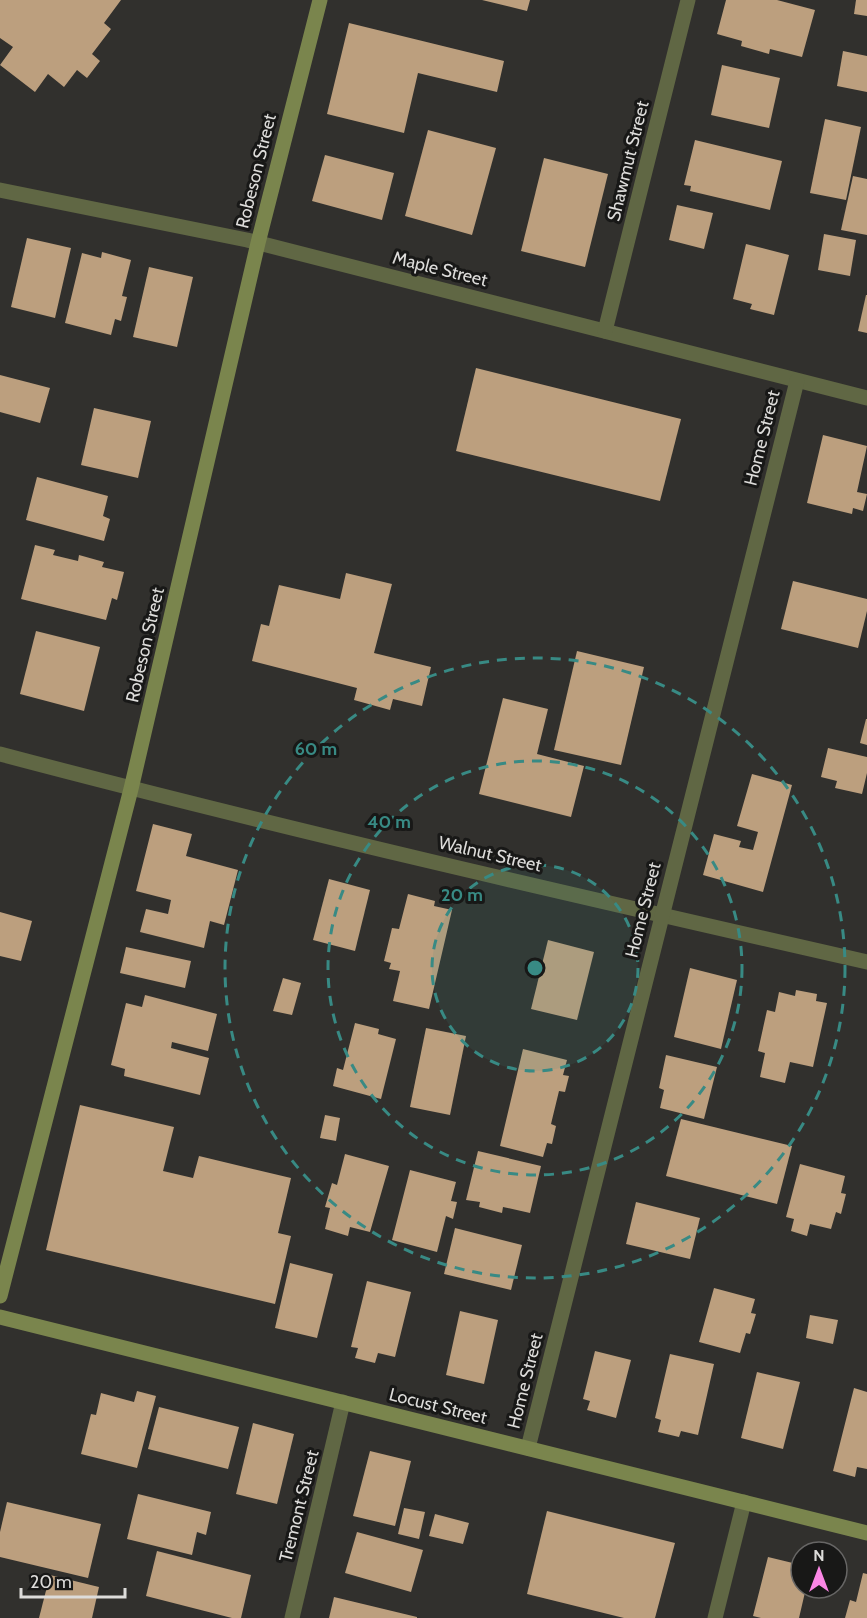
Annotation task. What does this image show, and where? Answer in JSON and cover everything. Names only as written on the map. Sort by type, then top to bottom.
[{"type":"main road","name":"Robeson Street","points":[[0,1296],[132,789],[258,243],[320,0]]},
{"type":"main road","name":"Locust Street","points":[[0,1317],[867,1533]]},
{"type":"street","name":"Shawmut Street","points":[[605,332],[688,0]]},
{"type":"street","name":"Maple Street","points":[[0,190],[258,243],[867,398]]},
{"type":"street","name":"Home Street","points":[[528,1448],[797,381]]},
{"type":"street","name":"Walnut Street","points":[[0,754],[132,789],[662,916],[867,962]]},
{"type":"street","name":"Tremont Street","points":[[292,1618],[344,1402]]},
{"type":"street","points":[[716,1618],[744,1502]]},
{"type":"building","points":[[0,0],[121,0],[104,23],[111,29],[92,54],[100,61],[87,78],[77,70],[64,87],[48,74],[35,92],[0,65],[13,47],[0,38]]},
{"type":"building","points":[[482,0],[530,0],[527,11]]},
{"type":"building","points":[[726,0],[777,0],[815,10],[802,57],[770,49],[769,54],[741,46],[742,41],[717,34]]},
{"type":"building","points":[[856,0],[867,0],[867,16],[854,14]]},
{"type":"building","points":[[349,23],[504,61],[497,92],[418,73],[404,133],[327,114]]},
{"type":"building","points":[[843,51],[867,56],[867,92],[837,86]]},
{"type":"building","points":[[722,65],[780,78],[769,128],[711,115]]},
{"type":"building","points":[[825,119],[861,127],[846,200],[810,193]]},
{"type":"building","points":[[428,130],[496,148],[472,235],[405,216]]},
{"type":"building","points":[[695,140],[782,161],[770,210],[690,191],[691,186],[684,185]]},
{"type":"building","points":[[325,155],[394,173],[382,220],[312,201]]},
{"type":"building","points":[[544,158],[608,174],[585,267],[521,251]]},
{"type":"building","points":[[853,176],[867,179],[867,235],[841,230]]},
{"type":"building","points":[[677,205],[713,213],[704,249],[669,240]]},
{"type":"building","points":[[824,234],[856,240],[850,276],[818,270]]},
{"type":"building","points":[[27,238],[71,248],[55,318],[11,307]]},
{"type":"building","points":[[746,244],[789,255],[774,315],[750,309],[752,304],[733,299]]},
{"type":"building","points":[[102,252],[131,260],[122,296],[127,297],[121,321],[115,319],[111,335],[65,323],[82,253],[101,258]]},
{"type":"building","points":[[149,267],[193,277],[177,347],[133,337]]},
{"type":"building","points":[[867,295],[867,333],[858,331]]},
{"type":"building","points":[[476,368],[681,419],[660,501],[456,451]]},
{"type":"building","points":[[0,375],[50,388],[40,423],[0,412]]},
{"type":"building","points":[[94,408],[151,421],[138,478],[81,465]]},
{"type":"building","points":[[823,435],[867,446],[857,492],[867,494],[863,511],[853,508],[852,514],[807,503]]},
{"type":"building","points":[[37,477],[108,496],[103,516],[110,519],[104,541],[26,520]]},
{"type":"building","points":[[35,545],[55,550],[53,555],[78,561],[79,555],[104,562],[102,567],[124,572],[117,600],[112,598],[106,620],[21,599]]},
{"type":"building","points":[[346,573],[392,584],[374,653],[431,667],[422,706],[393,699],[390,710],[354,700],[357,688],[252,661],[261,624],[269,626],[279,585],[340,599]]},
{"type":"building","points":[[793,581],[867,599],[867,611],[858,648],[781,629]]},
{"type":"building","points":[[36,631],[100,647],[84,711],[20,694]]},
{"type":"building","points":[[577,651],[644,667],[621,765],[554,750]]},
{"type":"building","points":[[503,698],[548,709],[537,754],[584,766],[571,817],[479,794]]},
{"type":"building","points":[[867,719],[867,745],[860,743]]},
{"type":"building","points":[[828,748],[867,757],[867,773],[862,794],[835,788],[837,781],[821,777]]},
{"type":"building","points":[[752,774],[792,785],[763,892],[703,875],[714,834],[741,841],[739,847],[753,850],[758,832],[737,826]]},
{"type":"building","points":[[153,824],[192,834],[186,856],[238,870],[224,925],[210,921],[204,948],[140,932],[146,909],[168,914],[171,900],[136,891]]},
{"type":"building","points":[[329,879],[370,890],[355,951],[313,940]]},
{"type":"building","points":[[408,894],[435,901],[434,906],[452,910],[429,1009],[393,1001],[400,971],[389,969],[391,963],[384,961],[392,928],[399,929]]},
{"type":"building","points":[[0,912],[32,921],[21,961],[0,956]]},
{"type":"building","points":[[548,940],[594,952],[577,1020],[531,1009]]},
{"type":"building","points":[[126,947],[191,961],[185,988],[120,973]]},
{"type":"building","points":[[690,968],[737,980],[721,1049],[674,1037]]},
{"type":"building","points":[[283,978],[301,983],[292,1015],[273,1011]]},
{"type":"building","points":[[796,990],[817,994],[816,1001],[827,1003],[813,1067],[790,1062],[785,1083],[760,1077],[765,1053],[758,1051],[767,1010],[775,1012],[779,992],[795,996]]},
{"type":"building","points":[[145,995],[217,1014],[208,1051],[172,1042],[171,1048],[209,1058],[200,1095],[124,1076],[125,1069],[111,1065],[126,1003],[142,1007]]},
{"type":"building","points":[[355,1023],[379,1029],[378,1034],[396,1039],[381,1099],[333,1086],[337,1068],[343,1070]]},
{"type":"building","points":[[426,1028],[466,1036],[450,1115],[410,1107]]},
{"type":"building","points":[[523,1049],[567,1060],[563,1075],[569,1076],[565,1092],[559,1091],[551,1124],[556,1126],[552,1144],[547,1143],[543,1157],[500,1146]]},
{"type":"building","points":[[666,1055],[717,1067],[704,1119],[660,1108],[664,1090],[659,1088]]},
{"type":"building","points":[[80,1105],[174,1127],[163,1171],[193,1178],[199,1156],[291,1178],[278,1233],[291,1236],[275,1304],[46,1250]]},
{"type":"building","points":[[325,1115],[340,1118],[336,1141],[320,1138]]},
{"type":"building","points":[[681,1119],[792,1146],[777,1204],[666,1176]]},
{"type":"building","points":[[478,1151],[541,1166],[530,1213],[503,1207],[502,1213],[479,1207],[480,1202],[466,1200]]},
{"type":"building","points":[[345,1154],[389,1166],[370,1232],[350,1227],[348,1236],[325,1229],[330,1208],[325,1207],[332,1183],[337,1185]]},
{"type":"building","points":[[800,1164],[845,1176],[841,1193],[846,1194],[841,1214],[836,1212],[831,1229],[810,1224],[807,1236],[791,1231],[794,1219],[786,1217]]},
{"type":"building","points":[[410,1170],[456,1182],[451,1201],[457,1202],[453,1219],[446,1216],[437,1252],[392,1240]]},
{"type":"building","points":[[636,1202],[700,1218],[690,1259],[626,1244]]},
{"type":"building","points":[[455,1228],[522,1245],[511,1290],[444,1274]]},
{"type":"building","points":[[290,1263],[333,1274],[317,1338],[275,1328]]},
{"type":"building","points":[[367,1281],[411,1292],[395,1357],[378,1353],[375,1363],[355,1358],[358,1348],[351,1347]]},
{"type":"building","points":[[714,1288],[755,1299],[751,1313],[756,1314],[750,1334],[746,1333],[740,1353],[699,1342]]},
{"type":"building","points":[[460,1311],[498,1320],[484,1384],[446,1375]]},
{"type":"building","points":[[810,1315],[838,1320],[833,1344],[806,1338]]},
{"type":"building","points":[[595,1351],[631,1360],[616,1418],[587,1410],[590,1401],[583,1399]]},
{"type":"building","points":[[670,1354],[714,1364],[698,1435],[681,1431],[679,1437],[658,1432],[661,1420],[655,1418]]},
{"type":"building","points":[[757,1372],[800,1382],[783,1449],[741,1438]]},
{"type":"building","points":[[854,1388],[867,1392],[867,1469],[857,1467],[855,1477],[833,1471]]},
{"type":"building","points":[[137,1391],[156,1396],[137,1468],[81,1454],[91,1414],[96,1415],[101,1393],[134,1402]]},
{"type":"building","points":[[159,1407],[239,1427],[228,1469],[148,1449]]},
{"type":"building","points":[[253,1423],[294,1434],[277,1504],[236,1494]]},
{"type":"building","points":[[370,1451],[411,1461],[395,1526],[353,1516]]},
{"type":"building","points":[[138,1494],[211,1512],[206,1535],[197,1532],[192,1555],[127,1539]]},
{"type":"building","points":[[7,1502],[101,1524],[88,1578],[0,1557],[0,1532]]},
{"type":"building","points":[[404,1508],[425,1512],[419,1539],[398,1534]]},
{"type":"building","points":[[547,1511],[675,1543],[655,1618],[624,1618],[527,1594]]},
{"type":"building","points":[[435,1514],[469,1523],[463,1544],[429,1536]]},
{"type":"building","points":[[357,1532],[423,1550],[411,1592],[345,1573]]},
{"type":"building","points":[[157,1551],[251,1575],[241,1618],[232,1618],[146,1596]]},
{"type":"building","points":[[768,1557],[789,1562],[789,1600],[803,1600],[799,1618],[753,1616]]},
{"type":"building","points":[[863,1573],[867,1574],[867,1618],[845,1618],[850,1600],[856,1602]]},
{"type":"building","points":[[50,1575],[99,1587],[92,1618],[39,1618]]},
{"type":"building","points":[[334,1597],[417,1617],[417,1618],[329,1618]]}]
